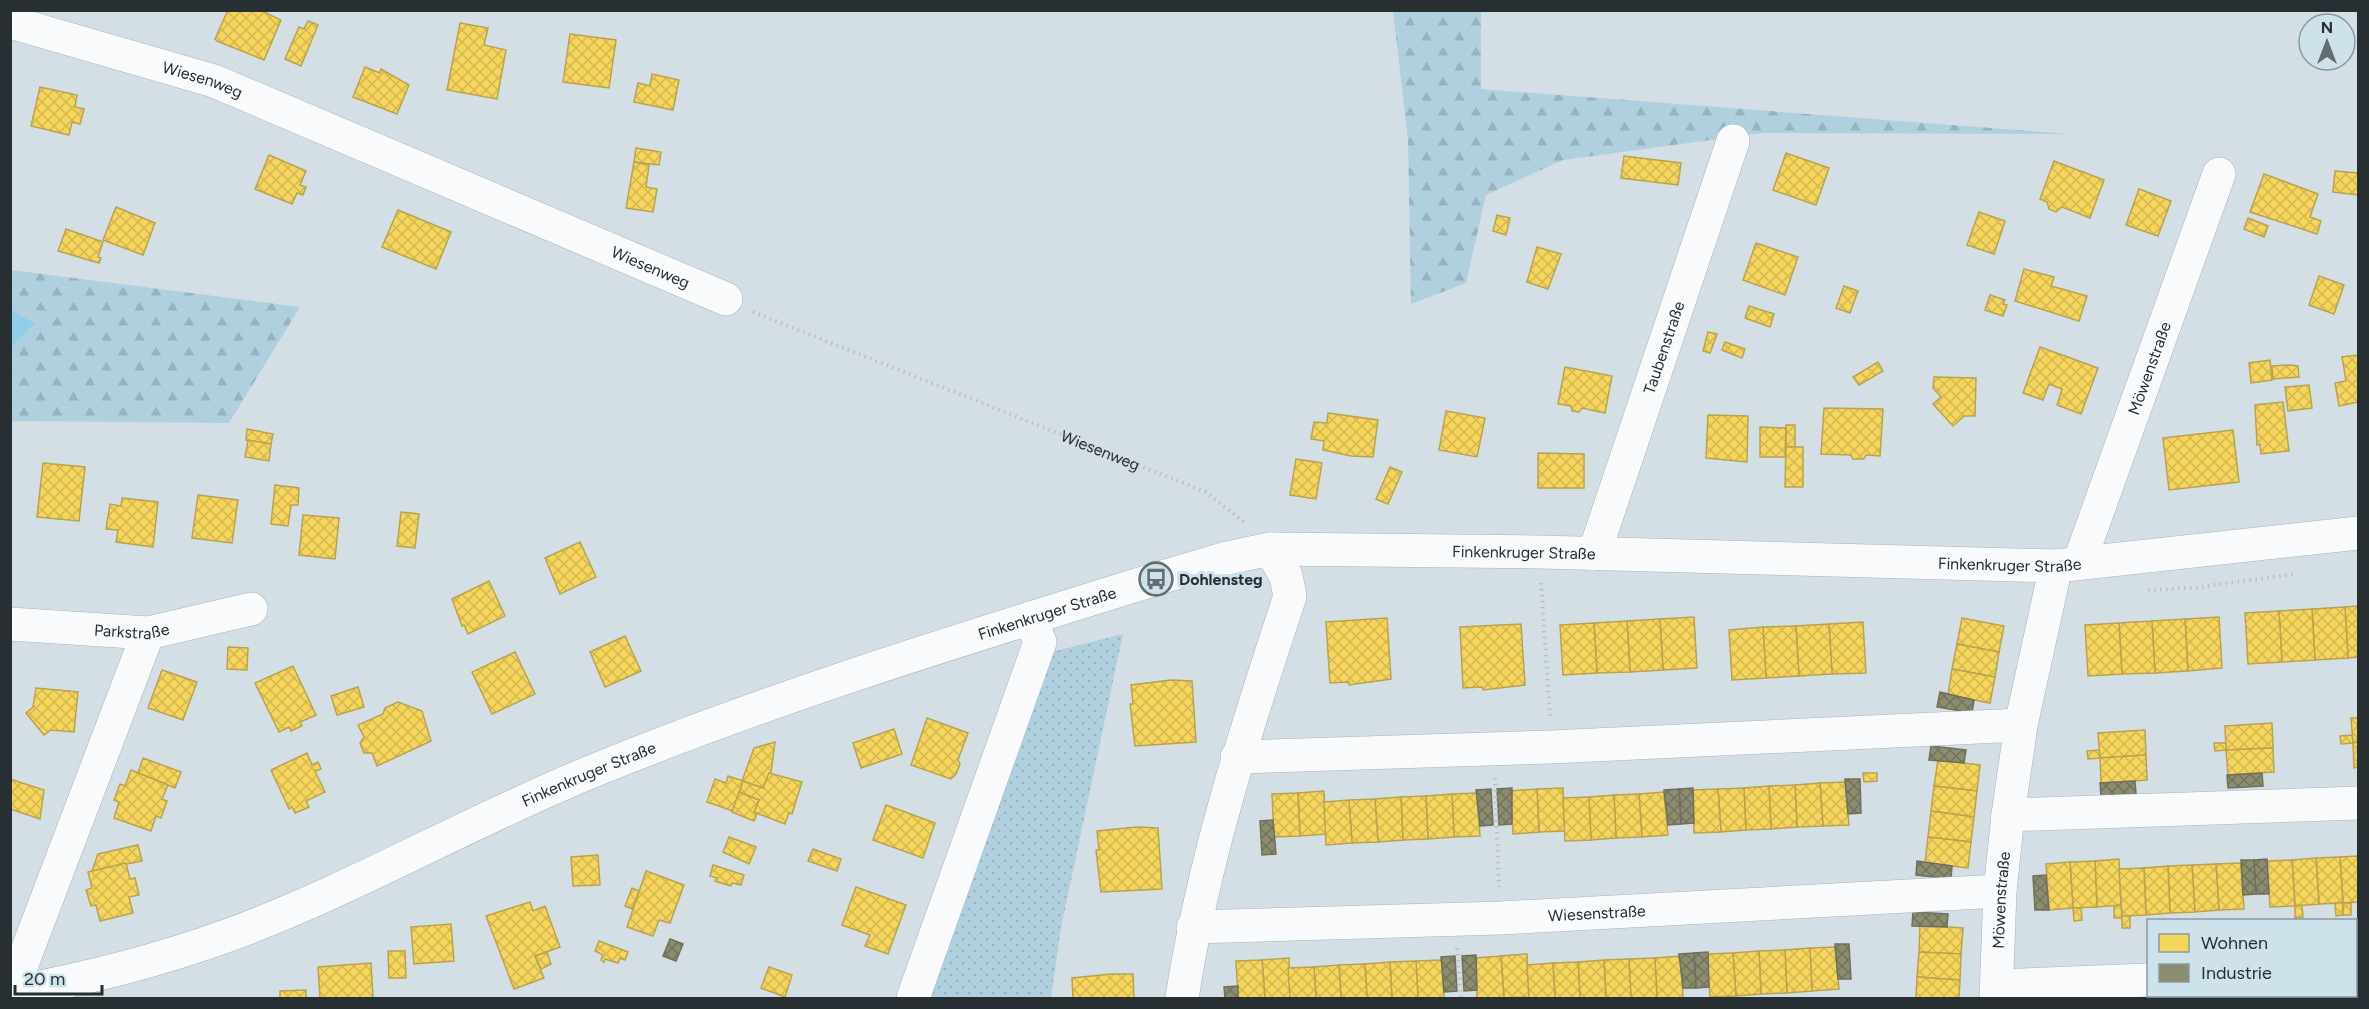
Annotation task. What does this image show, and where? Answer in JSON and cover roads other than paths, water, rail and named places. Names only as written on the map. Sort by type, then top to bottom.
[{"type":"street","name":"Wiesenweg","points":[[10,22],[214,81],[726,299]]},
{"type":"street","name":"Taubenstraße","points":[[1594,554],[1733,141]]},
{"type":"street","name":"Möwenstraße","points":[[2147,980],[1996,992],[2000,891],[2021,725],[2068,565],[2219,174]]},
{"type":"street","name":"Finkenkruger Straße","points":[[11,993],[78,981],[229,935],[589,772],[725,718],[1030,618],[1223,559],[1270,549],[1540,552],[2068,565],[2358,533]]},
{"type":"street","points":[[1182,999],[1193,927],[1237,757],[1290,597],[1286,576],[1270,549]]},
{"type":"street","name":"Parkstraße","points":[[10,624],[148,633],[251,609]]},
{"type":"street","points":[[913,999],[1040,642],[1030,618]]},
{"type":"street","points":[[11,993],[148,633]]},
{"type":"street","points":[[1237,757],[1551,747],[2021,725]]},
{"type":"street","points":[[2008,815],[2358,803]]},
{"type":"street","name":"Wiesenstraße","points":[[1193,927],[1501,918],[2000,891]]},
{"type":"water","points":[[11,309],[35,324],[11,347]]},
{"type":"place","name":"Dohlensteg","points":[[1156,579]]}]
